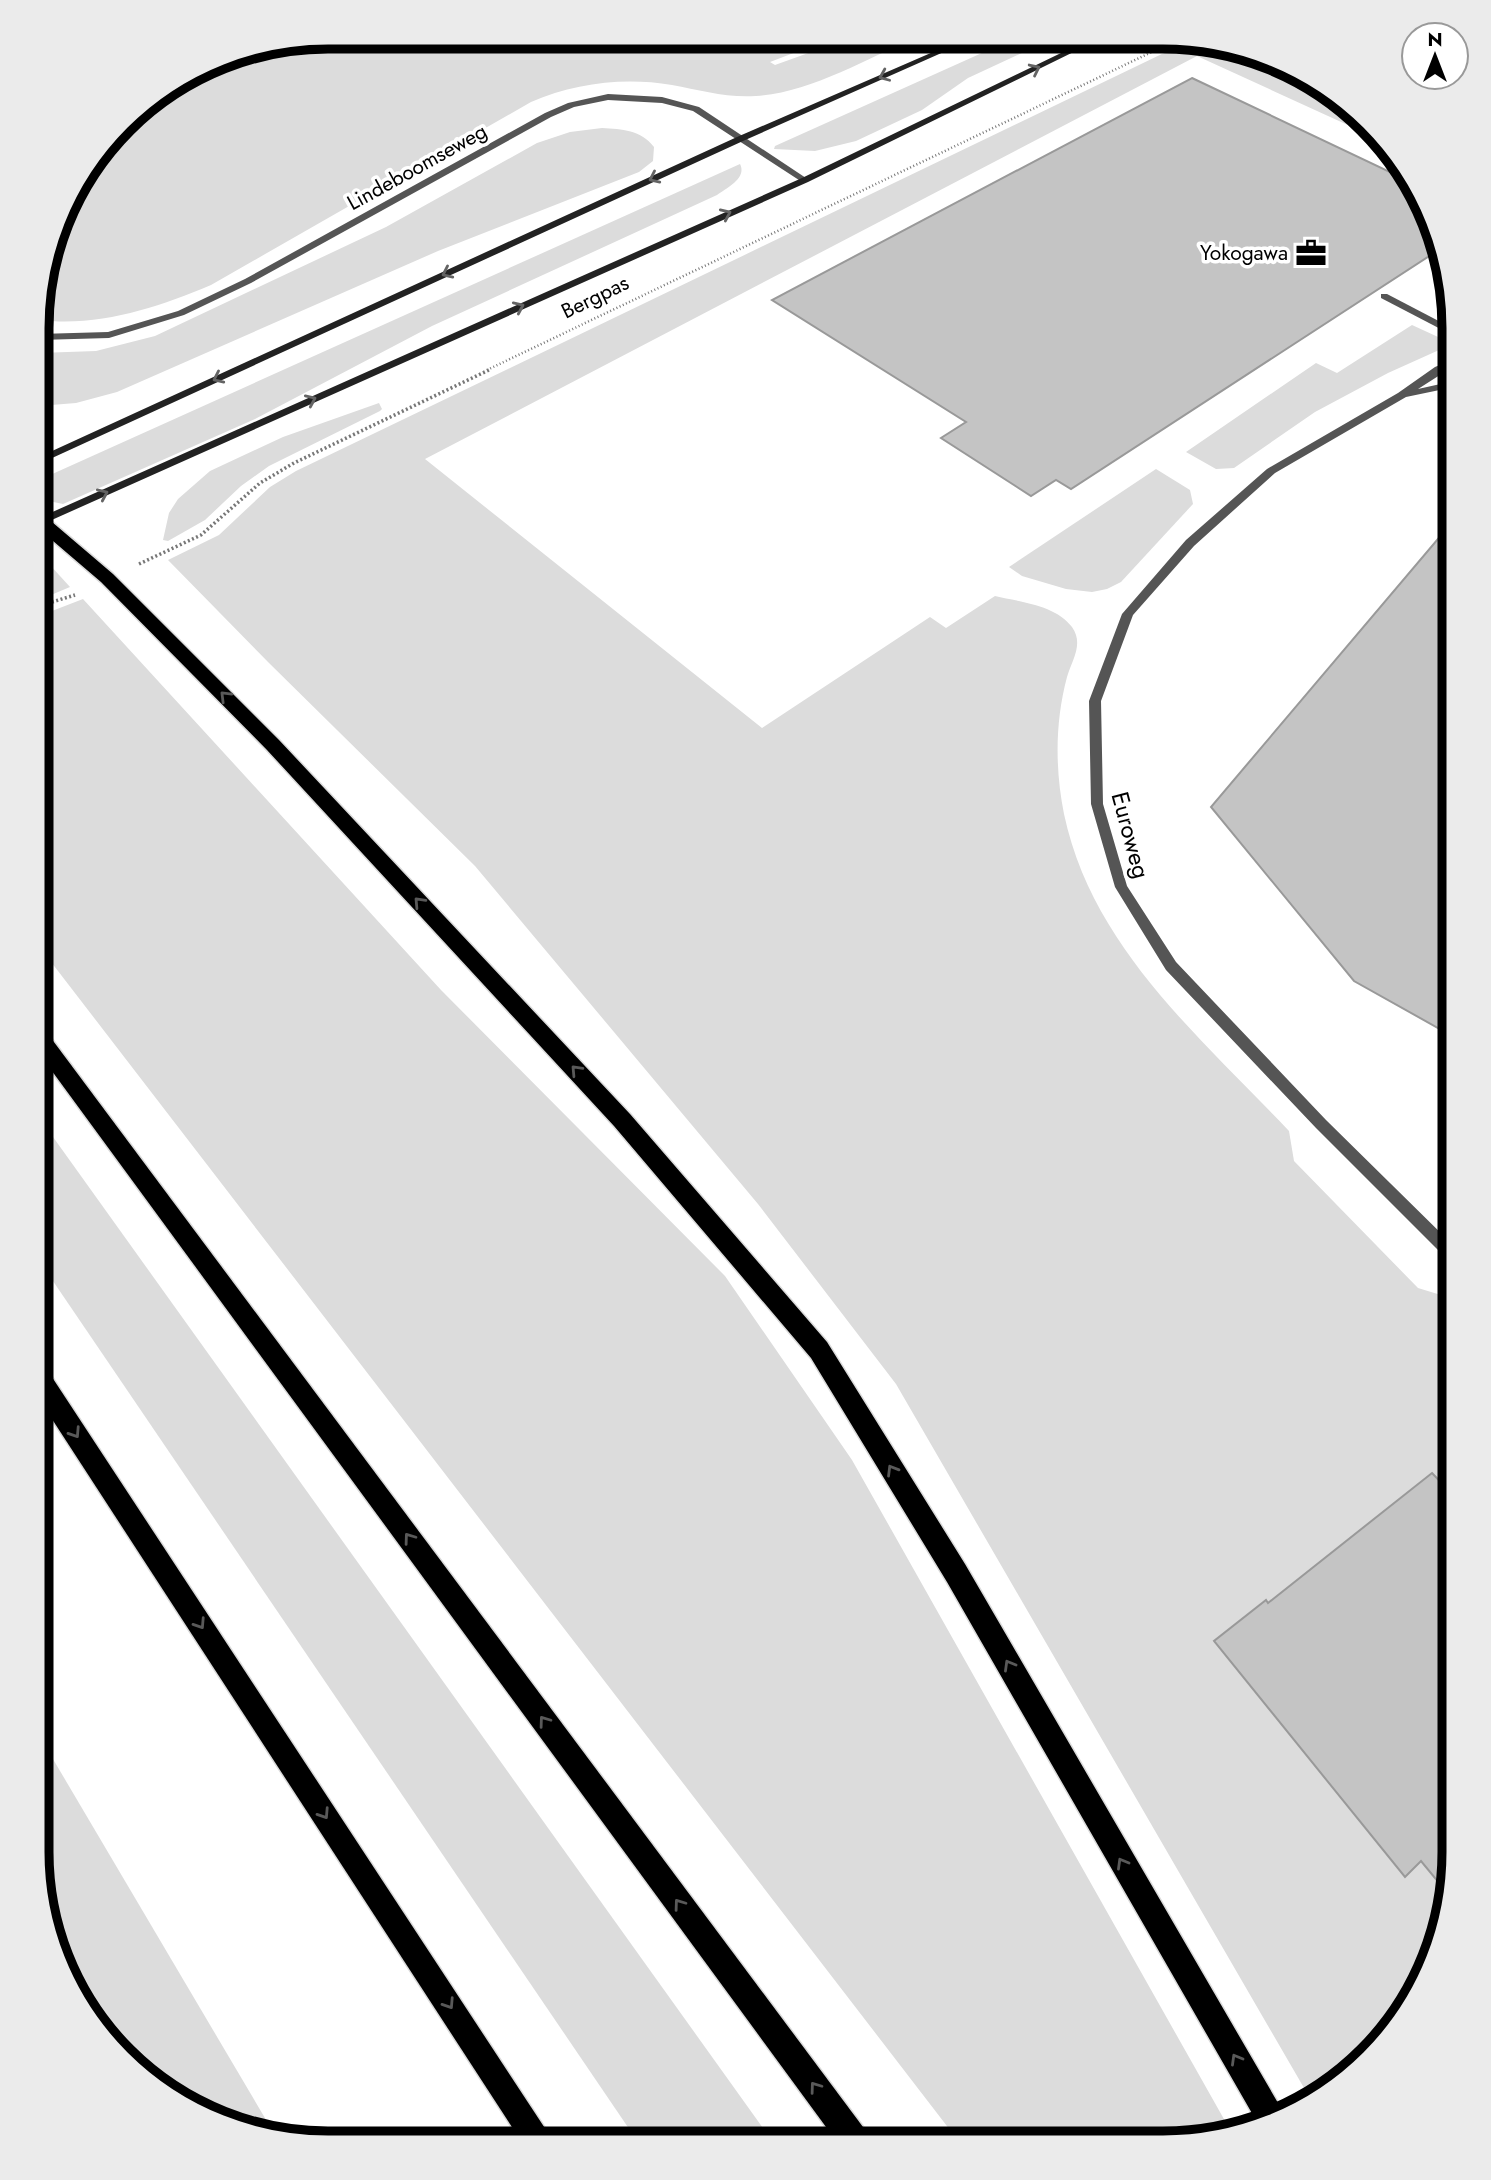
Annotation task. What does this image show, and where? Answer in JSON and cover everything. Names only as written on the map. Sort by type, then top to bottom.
[{"type":"highway","points":[[49,529],[107,578],[273,745],[622,1120],[819,1350],[962,1585],[1267,2111]]},
{"type":"highway","points":[[49,1051],[847,2131]]},
{"type":"highway","points":[[49,1394],[532,2131]]},
{"type":"main road","points":[[49,456],[740,139],[946,49]]},
{"type":"main road","name":"Bergpas","points":[[49,517],[805,180],[1075,49]]},
{"type":"street","name":"Lindeboomseweg","points":[[49,337],[109,335],[181,313],[248,281],[548,115],[608,97],[662,100],[696,110],[805,180]]},
{"type":"street","points":[[1384,296],[1442,327]]},
{"type":"street","name":"Euroweg","points":[[1442,368],[1402,395],[1271,471],[1190,543],[1128,614],[1095,701],[1097,804],[1121,887],[1171,967],[1321,1125],[1442,1244]]},
{"type":"street","name":"Euroweg","points":[[1402,395],[1442,387]]},
{"type":"path","name":"Bergpas","points":[[49,603],[68,598],[201,536],[260,483],[294,463],[1158,49]]},
{"type":"shaded area","points":[[328,49],[804,49],[770,62],[775,65],[819,49],[891,49],[817,82],[776,94],[734,96],[672,85],[618,82],[582,86],[548,95],[531,102],[211,285],[127,314],[84,321],[49,320],[51,291],[58,255],[86,188],[107,158],[144,118],[173,96],[221,70],[255,58],[291,51]]},
{"type":"shaded area","points":[[991,49],[1030,49],[968,78],[922,110],[856,141],[815,151],[774,149],[775,146]]},
{"type":"shaded area","points":[[1171,49],[1218,54],[1270,70],[1318,96],[1359,130],[1197,56],[425,459],[762,728],[930,617],[946,628],[995,596],[1037,605],[1065,620],[1075,633],[1077,646],[1060,711],[1059,780],[1064,814],[1078,862],[1098,906],[1124,948],[1154,987],[1289,1131],[1294,1161],[1418,1288],[1442,1295],[1442,1484],[1432,1474],[1268,1603],[1265,1600],[1215,1641],[1405,1876],[1421,1861],[1440,1884],[1433,1925],[1405,1992],[1373,2036],[1347,2062],[1306,2092],[896,1384],[758,1204],[475,866],[168,560],[219,535],[270,487],[296,471]]},
{"type":"shaded area","points":[[602,128],[637,134],[654,147],[653,161],[639,172],[438,251],[117,392],[76,403],[49,405],[49,353],[96,351],[155,336],[386,227],[537,143],[570,132]]},
{"type":"shaded area","points":[[740,164],[739,178],[717,195],[432,326],[255,419],[63,504],[49,501],[49,475]]},
{"type":"shaded area","points":[[1412,325],[1442,339],[1442,349],[1388,373],[1315,412],[1234,468],[1216,469],[1186,452],[1316,363],[1337,373]]},
{"type":"shaded area","points":[[379,403],[382,409],[380,411],[269,466],[241,486],[205,520],[168,541],[163,540],[169,513],[178,499],[210,471],[283,437]]},
{"type":"shaded area","points":[[1156,469],[1190,490],[1193,504],[1121,582],[1092,592],[1066,589],[1022,576],[1009,567]]},
{"type":"shaded area","points":[[49,564],[70,587],[49,596]]},
{"type":"shaded area","points":[[83,599],[441,990],[725,1276],[852,1460],[1227,2124],[1163,2131],[951,2131],[49,959],[49,612]]},
{"type":"shaded area","points":[[49,1131],[765,2131],[631,2131],[49,1275]]},
{"type":"shaded area","points":[[49,1752],[269,2125],[221,2110],[173,2084],[144,2062],[118,2036],[86,1992],[58,1925],[51,1889]]},
{"type":"building","points":[[1192,78],[1396,175],[1421,221],[1433,254],[1071,489],[1056,480],[1031,496],[941,438],[966,422],[772,300]]},
{"type":"building","points":[[1442,534],[1442,1030],[1354,981],[1211,807]]},
{"type":"building","points":[[1432,1473],[1442,1483],[1440,1884],[1421,1861],[1405,1877],[1214,1641],[1266,1600],[1268,1603]]},
{"type":"place","name":"Yokogawa","points":[[1311,253]]}]
